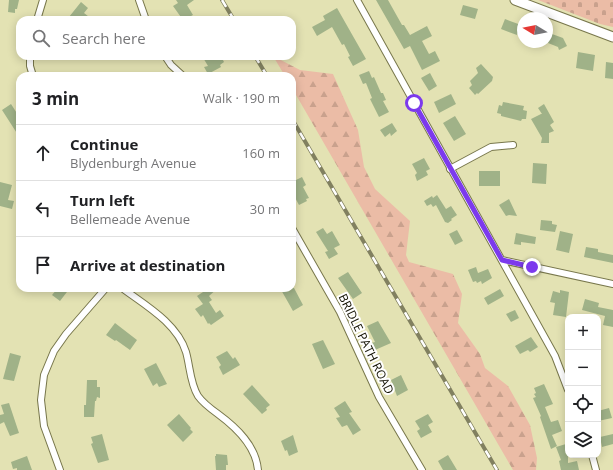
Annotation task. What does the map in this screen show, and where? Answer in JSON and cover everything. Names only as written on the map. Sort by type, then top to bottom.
[{"type":"street","points":[[38,16],[43,0]]},
{"type":"street","points":[[139,0],[145,16]]},
{"type":"street","points":[[357,0],[555,356],[566,386]]},
{"type":"street","points":[[515,0],[613,37]]},
{"type":"street","points":[[30,60],[32,72]]},
{"type":"street","points":[[168,60],[178,72]]},
{"type":"street","points":[[450,168],[491,147],[513,145]]},
{"type":"street","name":"BRIDLE PATH ROAD","points":[[296,235],[340,312],[379,397],[422,470]]},
{"type":"street","points":[[502,260],[613,284]]},
{"type":"street","points":[[60,470],[44,426],[41,400],[44,375],[54,351],[66,334],[103,292]]},
{"type":"street","points":[[127,292],[164,320],[178,336],[186,351],[189,371],[198,396],[207,406],[226,420],[245,438],[257,460],[258,470]]},
{"type":"street","points":[[593,458],[596,470]]},
{"type":"green space","points":[[538,0],[613,0],[613,27],[600,24]]},
{"type":"green space","points":[[275,60],[281,60],[300,70],[333,74],[358,130],[364,167],[375,189],[410,221],[406,255],[409,262],[453,274],[462,294],[458,323],[480,354],[485,368],[508,386],[530,425],[537,458],[536,470],[513,470],[296,95],[296,72],[283,72]]},
{"type":"building","points":[[9,0],[19,0],[15,13],[8,12]]},
{"type":"building","points":[[176,0],[194,0],[187,5],[193,15],[180,16],[173,6],[178,3]]},
{"type":"building","points":[[376,0],[388,0],[402,25],[404,25],[410,35],[427,26],[432,36],[422,41],[429,54],[435,51],[440,61],[422,70],[410,46],[404,49]]},
{"type":"building","points":[[81,2],[88,8],[84,13],[88,16],[70,16]]},
{"type":"building","points":[[463,5],[478,9],[475,19],[460,15]]},
{"type":"building","points":[[337,8],[366,59],[353,66],[348,57],[350,56],[344,44],[342,45],[332,27],[317,36],[312,27],[325,20],[323,16]]},
{"type":"building","points":[[505,19],[517,24],[517,35],[501,29]]},
{"type":"building","points":[[553,34],[563,38],[567,46],[559,50],[558,47],[553,45]]},
{"type":"building","points":[[578,52],[595,55],[593,71],[576,68]]},
{"type":"building","points":[[204,60],[223,60],[224,62],[220,65],[221,67],[212,72],[207,72],[204,67],[208,66]]},
{"type":"building","points":[[606,62],[613,63],[613,79],[605,78]]},
{"type":"building","points":[[481,64],[493,77],[492,81],[475,95],[469,88],[472,85],[470,81],[478,73],[476,68]]},
{"type":"building","points":[[369,71],[372,78],[374,77],[381,93],[383,93],[386,100],[383,101],[389,112],[379,117],[370,99],[372,98],[366,83],[363,84],[359,75]]},
{"type":"building","points":[[430,73],[437,86],[429,91],[421,78]]},
{"type":"building","points":[[451,94],[456,104],[439,113],[434,102]]},
{"type":"building","points":[[503,102],[524,106],[523,110],[527,111],[526,119],[522,119],[521,121],[501,116],[501,114],[497,113],[499,105],[502,106]]},
{"type":"building","points":[[11,104],[16,112],[16,132],[2,110]]},
{"type":"building","points":[[544,104],[554,122],[550,125],[554,131],[549,133],[549,143],[541,143],[542,138],[531,119],[542,114],[538,108]]},
{"type":"building","points":[[455,116],[466,134],[454,141],[443,123]]},
{"type":"building","points":[[392,123],[397,131],[391,136],[390,133],[385,137],[380,130]]},
{"type":"building","points":[[424,158],[430,169],[426,171],[428,175],[417,181],[415,175],[417,173],[412,164]]},
{"type":"building","points":[[533,163],[547,164],[546,184],[532,183]]},
{"type":"building","points":[[479,171],[500,171],[500,186],[479,186]]},
{"type":"building","points":[[302,177],[306,185],[303,187],[309,198],[306,199],[307,201],[299,205],[296,199],[296,180]]},
{"type":"building","points":[[0,182],[12,185],[8,200],[14,201],[12,209],[0,206]]},
{"type":"building","points":[[437,195],[446,209],[451,206],[457,215],[448,223],[445,222],[436,205],[433,207],[431,204],[427,206],[424,201]]},
{"type":"building","points":[[509,199],[517,216],[506,216],[499,205]]},
{"type":"building","points":[[541,220],[552,221],[552,224],[557,225],[555,232],[540,230]]},
{"type":"building","points":[[323,228],[327,234],[332,231],[340,245],[334,248],[338,254],[329,259],[325,252],[328,251],[316,232]]},
{"type":"building","points":[[457,230],[463,241],[455,245],[449,234]]},
{"type":"building","points":[[560,231],[573,234],[569,253],[556,250]]},
{"type":"building","points":[[516,233],[536,237],[535,244],[521,242],[521,245],[514,244]]},
{"type":"building","points":[[586,247],[598,249],[598,252],[613,255],[613,263],[584,257]]},
{"type":"building","points":[[476,267],[478,273],[488,269],[492,278],[482,284],[481,281],[477,283],[476,281],[473,282],[468,270]]},
{"type":"building","points":[[348,272],[362,293],[353,299],[338,278]]},
{"type":"building","points":[[500,289],[504,296],[488,305],[484,298]]},
{"type":"building","points":[[560,290],[569,292],[565,317],[553,315],[555,303],[550,302],[553,291],[560,293]]},
{"type":"building","points":[[55,292],[67,292],[60,301],[52,295]]},
{"type":"building","points":[[203,292],[214,292],[209,296],[212,300],[209,302],[216,313],[220,310],[224,316],[211,325],[209,323],[208,324],[203,315],[201,317],[195,309],[203,304],[197,296]]},
{"type":"building","points":[[282,292],[296,292],[303,305],[293,311]]},
{"type":"building","points":[[585,299],[599,303],[598,307],[613,310],[613,327],[603,325],[605,316],[582,310]]},
{"type":"building","points":[[515,310],[519,318],[511,322],[506,314]]},
{"type":"building","points":[[378,321],[391,343],[375,350],[371,343],[375,342],[367,326]]},
{"type":"building","points":[[115,323],[137,340],[130,350],[106,335]]},
{"type":"building","points":[[531,337],[538,347],[530,352],[528,350],[520,354],[515,346]]},
{"type":"building","points":[[323,340],[335,364],[323,369],[312,344]]},
{"type":"building","points":[[227,351],[233,359],[235,357],[240,365],[223,375],[219,367],[221,365],[216,357]]},
{"type":"building","points":[[10,353],[21,356],[14,381],[3,379]]},
{"type":"building","points":[[156,363],[167,384],[159,387],[157,383],[153,386],[144,369]]},
{"type":"building","points":[[401,375],[408,390],[397,396],[391,380]]},
{"type":"building","points":[[87,380],[97,380],[97,387],[100,387],[100,398],[97,397],[95,401],[94,417],[84,417]]},
{"type":"building","points":[[544,384],[553,404],[545,407],[551,422],[558,420],[562,431],[552,435],[557,446],[551,449],[540,417],[541,416],[533,398],[536,397],[534,394],[536,393],[534,388]]},
{"type":"building","points":[[252,385],[270,405],[262,414],[243,394]]},
{"type":"building","points":[[345,401],[352,412],[349,413],[361,430],[353,435],[347,425],[342,427],[336,418],[340,417],[334,408]]},
{"type":"building","points":[[9,403],[19,433],[10,436],[4,422],[0,424],[0,415],[4,414],[1,405]]},
{"type":"building","points":[[609,408],[612,418],[601,420],[601,410]]},
{"type":"building","points":[[179,414],[193,432],[183,442],[167,425]]},
{"type":"building","points":[[428,414],[433,422],[428,425],[432,432],[421,438],[417,431],[420,429],[415,421]]},
{"type":"building","points":[[102,434],[109,460],[98,463],[91,444],[93,443],[91,437]]},
{"type":"building","points":[[613,434],[613,444],[602,447],[601,437]]},
{"type":"building","points":[[293,435],[298,452],[289,456],[281,441]]},
{"type":"building","points":[[565,444],[565,458],[568,458],[568,463],[577,461],[579,470],[561,470],[559,461],[561,460],[556,447]]},
{"type":"building","points":[[216,454],[227,455],[228,465],[226,465],[226,470],[216,470]]},
{"type":"building","points":[[448,455],[457,470],[443,470],[438,461]]},
{"type":"building","points":[[27,456],[32,470],[17,470],[17,468],[13,469],[11,462]]},
{"type":"railway","points":[[222,0],[232,16]]},
{"type":"railway","points":[[257,60],[265,72]]},
{"type":"railway","points":[[296,126],[497,470]]},
{"type":"route","points":[[414,103],[502,260],[532,267]]}]
